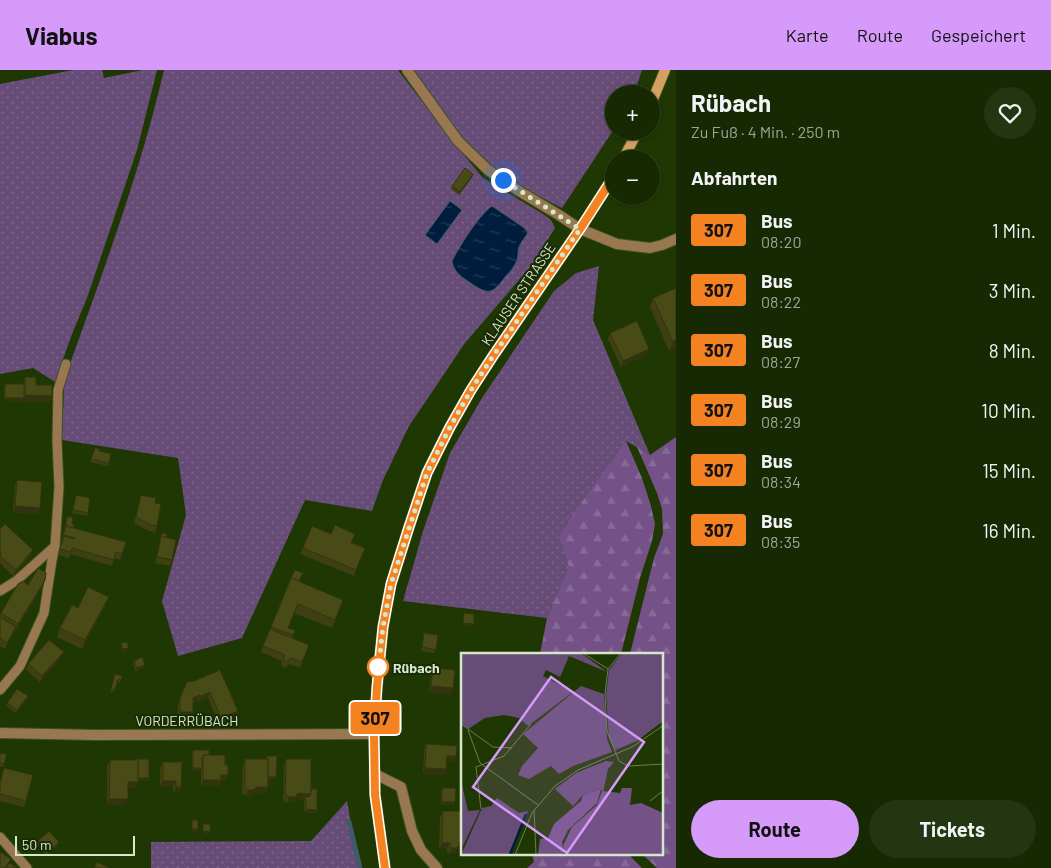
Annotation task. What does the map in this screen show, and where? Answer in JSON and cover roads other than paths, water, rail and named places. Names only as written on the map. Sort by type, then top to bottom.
[{"type":"main road","points":[[659,85],[665,70]]},
{"type":"main road","name":"KLAUSER STRASSE","points":[[386,868],[375,795],[374,734],[383,627],[391,584],[427,473],[450,427],[493,356],[605,190]]},
{"type":"street","points":[[407,70],[458,141],[488,170],[580,229],[617,244],[650,248],[676,239]]},
{"type":"street","name":"VORDERRÜBACH","points":[[0,733],[95,735],[374,734]]},
{"type":"street","points":[[375,774],[401,786],[412,831],[421,850],[437,868]]},
{"type":"lane","points":[[0,690],[20,666],[44,613],[55,546],[59,487],[57,441],[58,390],[66,364]]},
{"type":"lane","points":[[0,591],[16,581],[55,546]]},
{"type":"lane","points":[[0,837],[27,868]]},
{"type":"water","points":[[450,201],[462,210],[437,244],[425,235]]},
{"type":"water","points":[[492,206],[528,232],[519,247],[517,260],[512,269],[498,286],[491,291],[487,291],[478,288],[462,277],[455,269],[452,261],[475,224]]},
{"type":"waterway","points":[[349,822],[360,868]]},
{"type":"place","name":"Rübach","points":[[378,667]]}]
